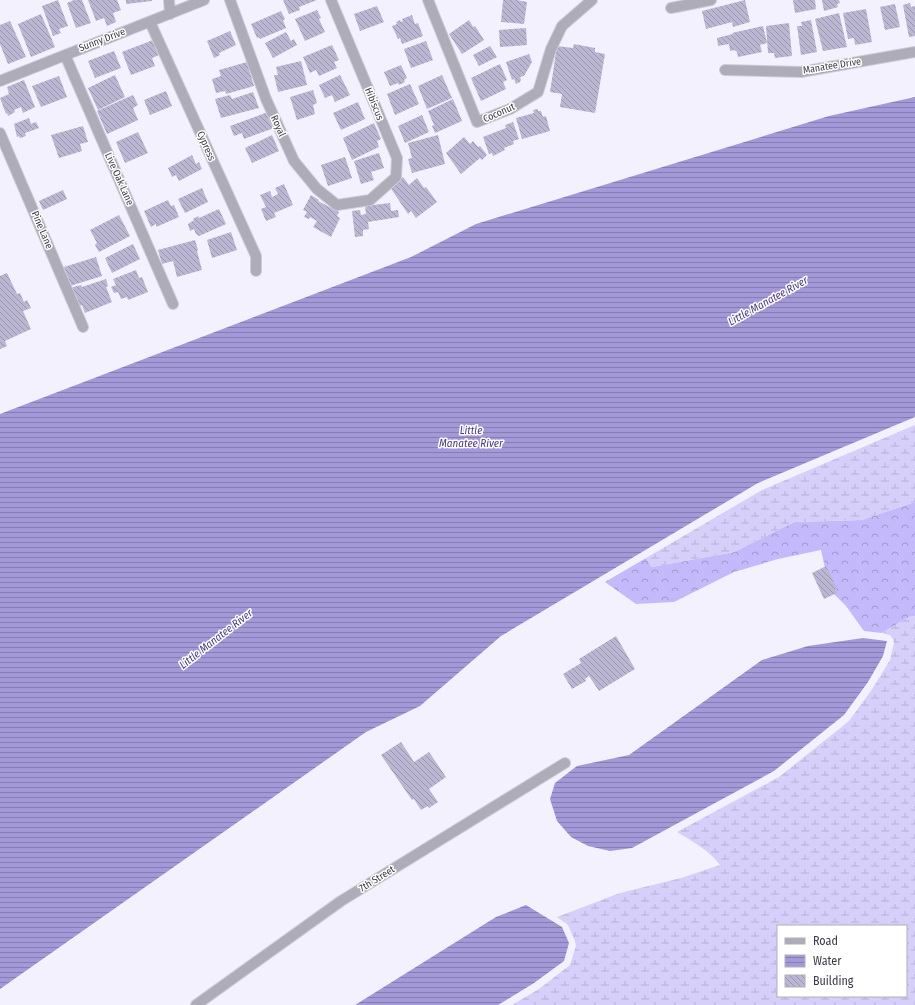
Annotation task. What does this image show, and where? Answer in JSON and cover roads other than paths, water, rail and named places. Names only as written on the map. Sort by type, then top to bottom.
[{"type":"street","points":[[169,0],[170,14]]},
{"type":"street","name":"Sunny Drive","points":[[0,81],[204,0]]},
{"type":"street","name":"Royal","points":[[230,0],[266,99],[294,161],[317,189],[336,205],[370,200]]},
{"type":"street","name":"Hibiscus","points":[[331,0],[397,158],[396,177],[370,200]]},
{"type":"street","name":"Coconut","points":[[428,0],[477,122],[510,109],[538,92],[551,49],[562,26],[592,0]]},
{"type":"street","points":[[671,8],[711,0]]},
{"type":"street","name":"Cypress","points":[[150,22],[256,256],[256,271]]},
{"type":"street","name":"Manatee Drive","points":[[725,70],[801,72],[915,52]]},
{"type":"street","name":"Live Oak Lane","points":[[64,55],[173,304]]},
{"type":"street","name":"Pine Lane","points":[[0,133],[83,328]]},
{"type":"street","name":"7th Street","points":[[196,1005],[342,901],[565,763]]},
{"type":"water","name":"Little Manatee River","points":[[915,97],[915,417],[758,483],[501,636],[420,706],[366,732],[0,989],[0,414],[411,257],[476,224],[829,116]]},
{"type":"water","points":[[863,638],[887,641],[883,656],[868,682],[844,715],[774,771],[632,848],[610,851],[588,846],[571,837],[557,821],[550,799],[555,783],[577,766],[629,755],[762,660],[808,646]]},
{"type":"water","points":[[526,905],[562,927],[569,943],[564,961],[534,983],[498,1005],[355,1005],[496,917]]}]
